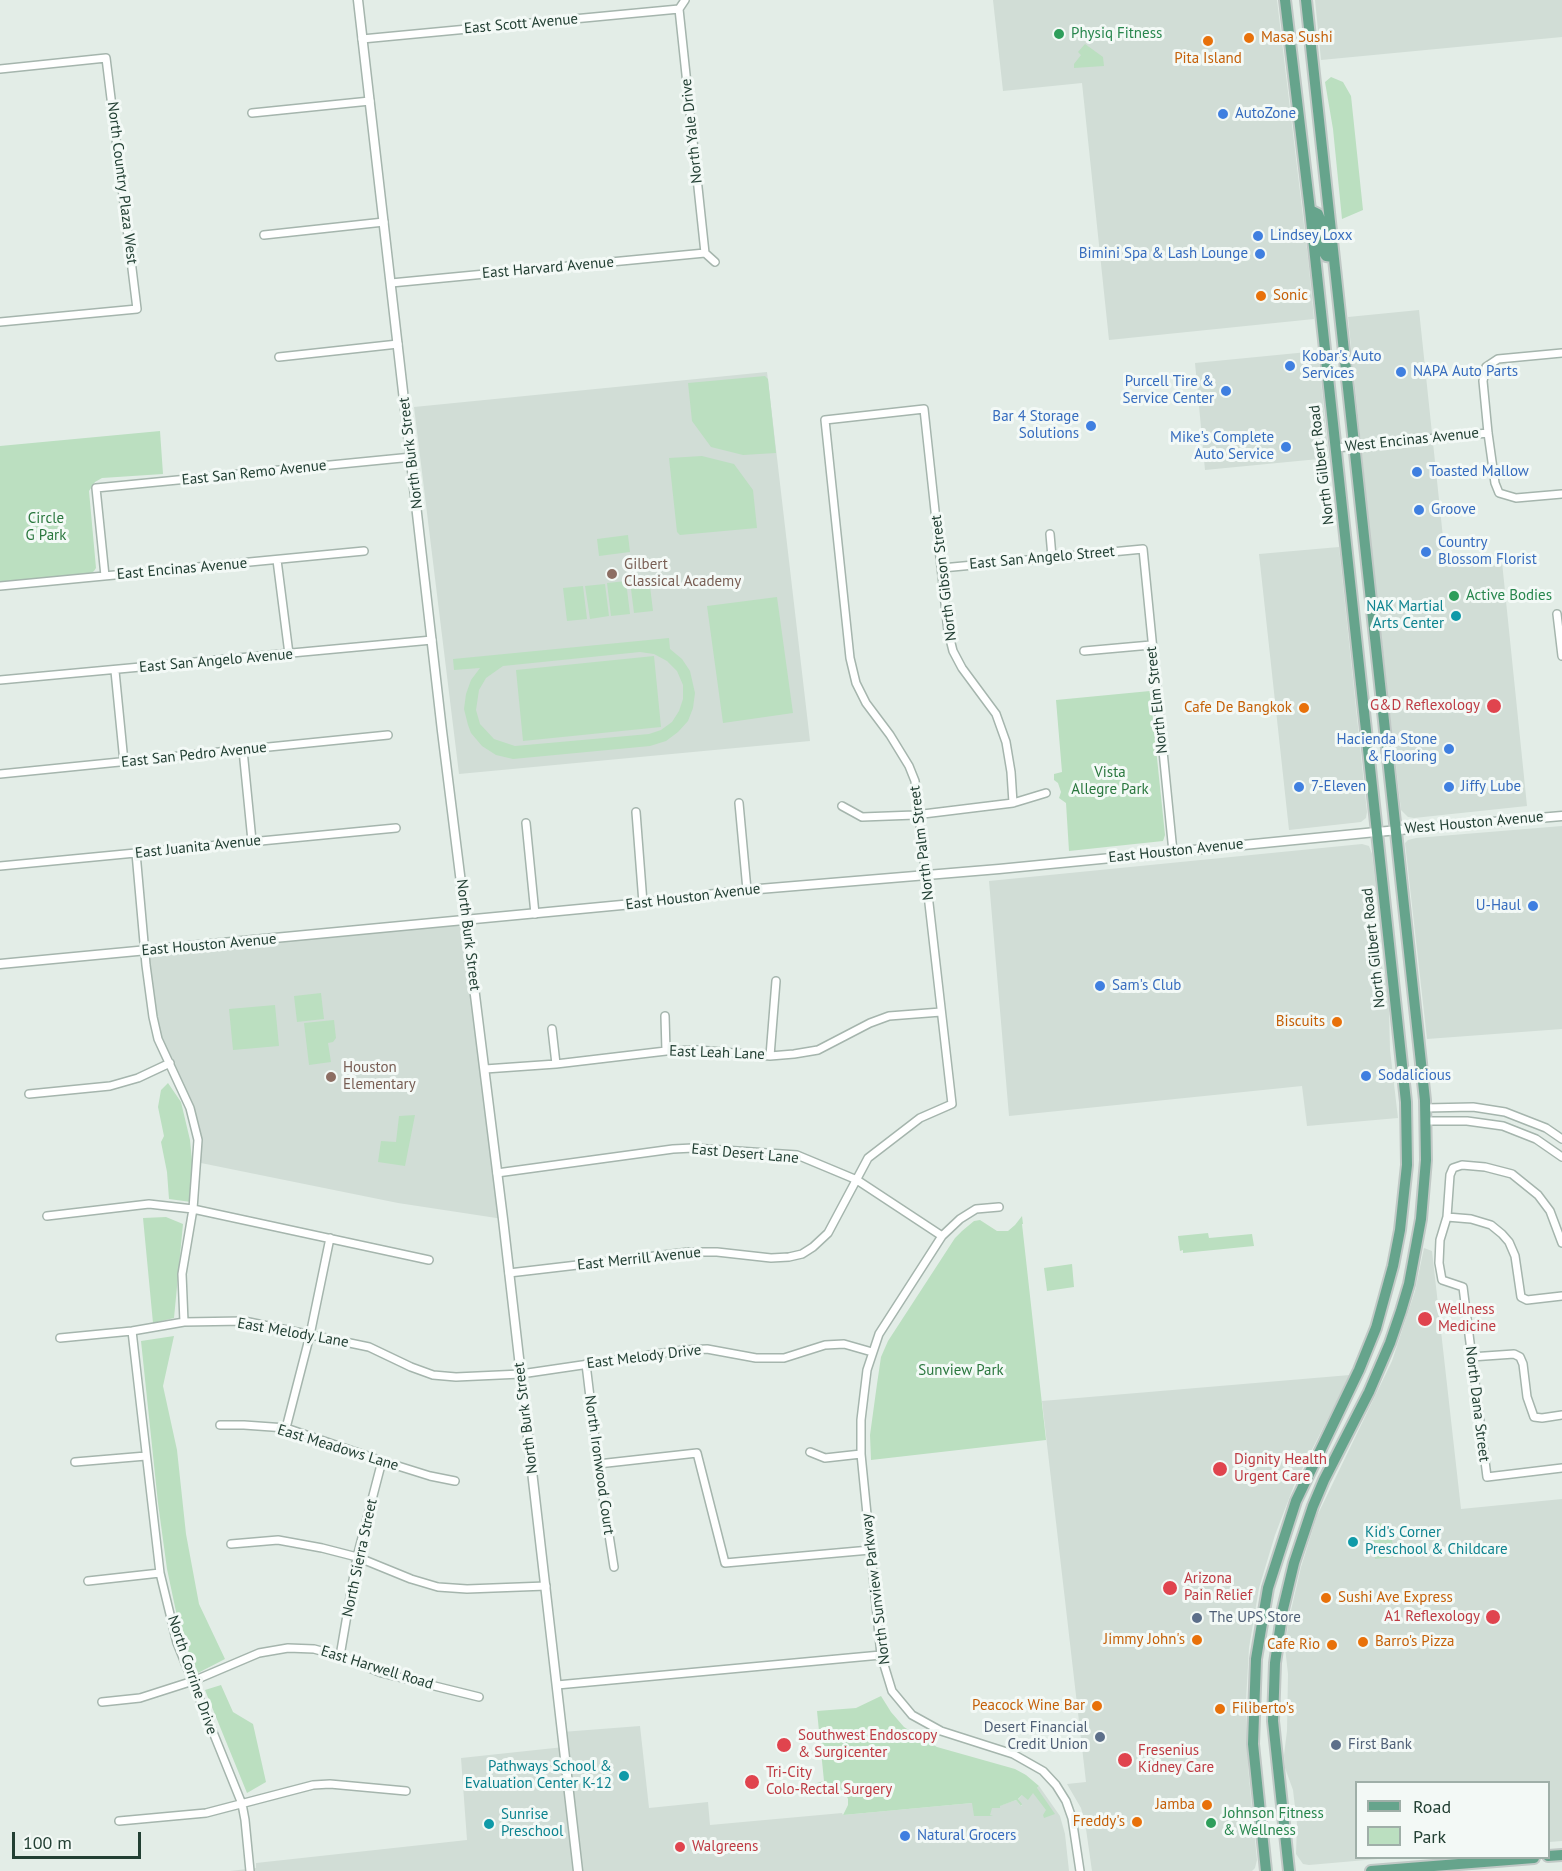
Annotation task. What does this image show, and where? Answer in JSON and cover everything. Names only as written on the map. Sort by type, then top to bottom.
[{"type":"main road","name":"North Gilbert Road","points":[[1285,0],[1347,549],[1426,1121],[1426,1160],[1421,1219],[1406,1293],[1382,1363],[1324,1480],[1288,1586],[1275,1663],[1273,1721],[1289,1871]]},
{"type":"main road","name":"North Gilbert Road","points":[[1266,1871],[1253,1744],[1256,1659],[1268,1588],[1285,1532],[1306,1476],[1359,1370],[1376,1328],[1400,1230],[1407,1165],[1406,1111],[1364,547],[1306,0]]},
{"type":"main road","points":[[1310,210],[1318,214],[1320,219],[1324,253],[1326,256],[1333,257]]},
{"type":"main road","points":[[1347,549],[1364,547]]},
{"type":"main road","points":[[1256,1659],[1275,1663]]},
{"type":"main road","points":[[1371,1871],[1511,1859]]},
{"type":"street","name":"North Burk Street","points":[[357,0],[578,1871]]},
{"type":"street","points":[[679,9],[685,0]]},
{"type":"street","name":"East Scott Avenue","points":[[362,39],[679,9]]},
{"type":"street","name":"North Yale Drive","points":[[679,9],[705,253]]},
{"type":"street","name":"North Country Plaza West","points":[[0,69],[106,58],[137,309],[0,322]]},
{"type":"street","points":[[252,113],[370,101]]},
{"type":"street","points":[[264,235],[384,222]]},
{"type":"street","points":[[705,253],[715,262]]},
{"type":"street","name":"East Harvard Avenue","points":[[391,283],[705,253]]},
{"type":"street","points":[[279,357],[398,344]]},
{"type":"street","points":[[1562,353],[1498,359],[1486,367],[1483,381],[1495,483],[1499,494],[1516,498],[1562,494]]},
{"type":"street","name":"North Palm Street","points":[[924,410],[825,420],[850,658],[856,683],[866,703],[890,735],[915,781],[952,1104]]},
{"type":"street","name":"North Gibson Street","points":[[924,410],[948,631],[953,651],[962,668],[996,714],[1008,752],[1013,803]]},
{"type":"street","name":"West Encinas Avenue","points":[[1336,448],[1488,433]]},
{"type":"street","name":"East San Remo Avenue","points":[[105,576],[96,488],[411,457]]},
{"type":"street","points":[[1050,534],[1052,557]]},
{"type":"street","name":"East San Angelo Street","points":[[942,568],[1143,549]]},
{"type":"street","name":"North Elm Street","points":[[1143,549],[1173,852]]},
{"type":"street","name":"East Encinas Avenue","points":[[0,586],[364,551]]},
{"type":"street","points":[[277,560],[289,654]]},
{"type":"street","points":[[1557,614],[1562,656]]},
{"type":"street","name":"East San Angelo Avenue","points":[[0,680],[432,640]]},
{"type":"street","points":[[1084,651],[1151,645]]},
{"type":"street","points":[[115,671],[124,762]]},
{"type":"street","name":"East San Pedro Avenue","points":[[0,774],[388,735]]},
{"type":"street","points":[[243,750],[252,841]]},
{"type":"street","points":[[842,806],[862,817],[919,814],[1013,803],[1046,793]]},
{"type":"street","points":[[739,803],[747,890]]},
{"type":"street","points":[[636,812],[643,903]]},
{"type":"street","name":"West Houston Avenue","points":[[1386,831],[1562,816]]},
{"type":"street","points":[[526,823],[535,914]]},
{"type":"street","name":"East Juanita Avenue","points":[[0,866],[396,828]]},
{"type":"street","name":"East Houston Avenue","points":[[0,964],[466,921],[747,890],[1386,831]]},
{"type":"street","points":[[136,853],[153,1017],[158,1039],[190,1108],[198,1140],[194,1209],[182,1274],[184,1322]]},
{"type":"street","points":[[770,1056],[776,981]]},
{"type":"street","name":"East Leah Lane","points":[[485,1069],[556,1064],[666,1051],[698,1050],[770,1056],[818,1050],[870,1023],[889,1016],[941,1012]]},
{"type":"street","points":[[665,1016],[666,1051]]},
{"type":"street","points":[[552,1029],[556,1064]]},
{"type":"street","points":[[28,1094],[111,1086],[138,1078],[170,1063]]},
{"type":"street","name":"East Merrill Avenue","points":[[509,1273],[689,1252],[717,1252],[771,1258],[802,1254],[828,1233],[868,1158],[920,1118],[952,1104]]},
{"type":"street","points":[[1425,1108],[1473,1107],[1505,1112],[1546,1128],[1562,1139]]},
{"type":"street","points":[[1426,1121],[1467,1121],[1503,1126],[1536,1139],[1562,1157]]},
{"type":"street","name":"East Desert Lane","points":[[497,1173],[673,1149],[693,1148],[797,1155],[856,1180],[942,1236]]},
{"type":"street","name":"North Dana Street","points":[[1562,1243],[1550,1211],[1538,1195],[1512,1174],[1485,1167],[1453,1168],[1450,1175],[1447,1217],[1440,1240],[1438,1263],[1442,1280],[1463,1287],[1487,1477],[1562,1468]]},
{"type":"street","points":[[48,1216],[149,1204],[194,1209],[429,1260]]},
{"type":"street","points":[[942,1236],[960,1219],[976,1209],[999,1207]]},
{"type":"street","points":[[1447,1217],[1471,1219],[1491,1226],[1502,1234],[1509,1242],[1515,1256],[1521,1297],[1527,1300],[1562,1296]]},
{"type":"street","name":"North Sunview Parkway","points":[[942,1236],[879,1334],[867,1370],[861,1420],[861,1454],[881,1655],[892,1691],[912,1715],[940,1731],[1013,1754],[1043,1771],[1056,1785],[1066,1800],[1072,1818],[1080,1871]]},
{"type":"street","points":[[286,1428],[310,1335],[330,1238]]},
{"type":"street","name":"East Melody Lane","points":[[60,1338],[132,1331],[184,1322],[244,1321],[369,1347],[433,1376],[521,1374]]},
{"type":"street","name":"North Corrine Drive","points":[[132,1331],[160,1573],[177,1643],[242,1804],[250,1871]]},
{"type":"street","name":"East Melody Drive","points":[[521,1374],[707,1349],[756,1358],[784,1358],[825,1345],[844,1344],[872,1352]]},
{"type":"street","points":[[1471,1357],[1514,1354],[1520,1357],[1527,1397],[1534,1417],[1562,1415]]},
{"type":"street","name":"North Ironwood Court","points":[[586,1364],[614,1567]]},
{"type":"street","name":"East Meadows Lane","points":[[220,1425],[286,1428],[382,1461],[455,1481]]},
{"type":"street","points":[[810,1452],[825,1458],[861,1454]]},
{"type":"street","points":[[598,1464],[697,1453],[725,1563],[870,1550]]},
{"type":"street","points":[[75,1462],[146,1456]]},
{"type":"street","name":"North Sierra Street","points":[[340,1656],[357,1557],[382,1461]]},
{"type":"street","points":[[231,1544],[278,1540],[322,1548],[357,1557],[411,1579],[438,1587],[467,1589],[546,1586]]},
{"type":"street","points":[[88,1581],[160,1573]]},
{"type":"street","name":"East Harwell Road","points":[[102,1701],[140,1698],[194,1681],[259,1653],[288,1648],[314,1649],[340,1656],[382,1673],[479,1697]]},
{"type":"street","points":[[557,1684],[881,1655]]},
{"type":"street","points":[[119,1821],[194,1815],[313,1785],[330,1784],[406,1791]]},
{"type":"shaded area","points":[[993,0],[1277,0],[1314,319],[1109,340],[1082,83],[1003,91]]},
{"type":"shaded area","points":[[1315,0],[1562,0],[1562,37],[1321,60]]},
{"type":"shaded area","points":[[1419,310],[1446,566],[1502,562],[1527,806],[1414,818],[1408,817],[1401,810],[1348,317]]},
{"type":"shaded area","points":[[1318,351],[1329,458],[1205,470],[1195,363]]},
{"type":"shaded area","name":"Gilbert Classical Academy","points":[[767,372],[810,741],[459,774],[414,407]]},
{"type":"shaded area","points":[[1339,547],[1366,818],[1361,822],[1289,830],[1259,554]]},
{"type":"shaded area","points":[[1562,826],[1562,1029],[1427,1039],[1405,843],[1416,838]]},
{"type":"shaded area","points":[[1362,844],[1369,846],[1372,854],[1379,958],[1386,979],[1390,1050],[1398,1118],[1307,1126],[1302,1086],[1009,1116],[989,881]]},
{"type":"shaded area","name":"Houston Elementary","points":[[466,921],[503,1219],[398,1203],[196,1162],[198,1140],[190,1108],[158,1039],[146,950]]},
{"type":"shaded area","points":[[1424,1248],[1432,1251],[1461,1509],[1562,1499],[1562,1841],[1550,1842],[1550,1781],[1355,1781],[1355,1859],[1378,1859],[1303,1864],[1296,1854],[1297,1824],[1293,1790],[1285,1768],[1284,1755],[1287,1731],[1288,1674],[1285,1647],[1289,1619],[1301,1567],[1317,1516],[1392,1361],[1415,1291]]},
{"type":"shaded area","points":[[1350,1375],[1295,1483],[1275,1535],[1259,1588],[1249,1648],[1246,1701],[1248,1767],[1257,1860],[1255,1868],[1252,1871],[1092,1871],[1081,1808],[1067,1784],[1086,1782],[1042,1401]]},
{"type":"shaded area","points":[[640,1726],[649,1808],[708,1802],[710,1825],[972,1803],[999,1806],[1016,1800],[1022,1806],[1018,1800],[1022,1795],[1032,1793],[1039,1786],[1060,1816],[1065,1834],[1069,1871],[230,1871],[256,1868],[256,1863],[467,1840],[461,1758],[564,1747],[562,1732]]},
{"type":"green space","points":[[1085,44],[1103,57],[1104,66],[1074,68],[1074,64],[1081,55],[1078,52]]},
{"type":"green space","points":[[1331,77],[1343,82],[1351,96],[1363,210],[1342,219],[1333,129],[1325,82]]},
{"type":"green space","points":[[765,376],[768,379],[776,453],[743,455],[711,447],[692,421],[688,383]]},
{"type":"green space","name":"Circle G Park","points":[[160,431],[163,474],[102,478],[95,482],[89,491],[96,568],[91,574],[0,583],[0,446]]},
{"type":"green space","points":[[702,456],[734,464],[753,490],[757,528],[680,535],[677,532],[669,458]]},
{"type":"green space","points":[[628,535],[630,552],[599,556],[597,539]]},
{"type":"green space","points":[[649,578],[653,611],[634,613],[630,581]]},
{"type":"green space","points":[[626,581],[630,614],[611,616],[607,583]]},
{"type":"green space","points":[[605,584],[609,616],[590,619],[585,586]]},
{"type":"green space","points":[[583,586],[587,619],[567,621],[563,588]]},
{"type":"green space","points":[[777,597],[793,713],[723,723],[707,606]]},
{"type":"green space","points":[[669,638],[670,649],[682,659],[690,671],[695,693],[693,708],[688,721],[678,732],[666,741],[650,746],[513,759],[496,755],[482,746],[471,733],[464,709],[466,694],[471,680],[480,668],[454,670],[453,659]],"holes":[[[640,652],[654,654],[667,661],[677,671],[683,685],[683,699],[679,711],[672,722],[661,730],[649,734],[515,746],[494,739],[480,724],[476,710],[479,690],[486,678],[503,666]]]},
{"type":"green space","points":[[654,656],[661,727],[523,741],[516,670]]},
{"type":"green space","name":"Vista Allegre Park","points":[[1150,691],[1165,835],[1163,841],[1069,851],[1066,803],[1059,798],[1061,792],[1058,783],[1054,780],[1054,774],[1062,772],[1056,700]]},
{"type":"green space","points":[[321,993],[324,1019],[297,1022],[294,996]]},
{"type":"green space","points":[[275,1005],[279,1046],[233,1050],[229,1009]]},
{"type":"green space","points":[[334,1020],[336,1038],[333,1042],[328,1043],[331,1062],[309,1065],[304,1023]]},
{"type":"green space","points":[[168,1083],[181,1102],[190,1140],[193,1171],[191,1202],[169,1199],[161,1142],[164,1136],[158,1107],[161,1090]]},
{"type":"green space","points":[[415,1115],[405,1166],[378,1162],[381,1141],[396,1142],[399,1116]]},
{"type":"green space","name":"Sunview Park","points":[[1022,1216],[1046,1440],[871,1460],[870,1435],[877,1384],[881,1357],[888,1341],[955,1238],[962,1231],[974,1221],[980,1220],[997,1231],[1008,1231]]},
{"type":"green space","points":[[166,1217],[183,1224],[174,1318],[153,1323],[143,1218]]},
{"type":"green space","points":[[1208,1233],[1209,1238],[1252,1234],[1254,1246],[1183,1253],[1183,1250],[1180,1251],[1178,1236]]},
{"type":"green space","points":[[1072,1264],[1074,1287],[1047,1291],[1044,1268]]},
{"type":"green space","points":[[174,1336],[163,1386],[177,1450],[186,1534],[199,1604],[225,1659],[196,1674],[178,1621],[167,1569],[141,1341]]},
{"type":"green space","points":[[1390,1523],[1394,1557],[1375,1559],[1372,1524]]},
{"type":"green space","points":[[221,1685],[233,1712],[253,1724],[266,1782],[247,1793],[205,1690]]},
{"type":"green space","points":[[881,1696],[904,1727],[937,1747],[1015,1769],[1026,1775],[1039,1786],[1037,1788],[1055,1814],[1044,1818],[1046,1810],[1033,1793],[1028,1800],[1022,1795],[1018,1799],[1021,1806],[1016,1800],[1000,1808],[992,1808],[990,1815],[993,1816],[974,1816],[972,1803],[843,1815],[848,1805],[845,1792],[833,1786],[823,1789],[817,1783],[824,1781],[817,1711],[856,1708]]},
{"type":"place","name":"Physiq Fitness","points":[[1059,34]]},
{"type":"place","name":"Masa Sushi","points":[[1249,38]]},
{"type":"place","name":"Pita Island","points":[[1208,41]]},
{"type":"place","name":"AutoZone","points":[[1223,114]]},
{"type":"place","name":"Lindsey Loxx","points":[[1258,236]]},
{"type":"place","name":"Bimini Spa & Lash Lounge","points":[[1260,254]]},
{"type":"place","name":"Sonic","points":[[1261,296]]},
{"type":"place","name":"Kobar's Auto Services","points":[[1290,366]]},
{"type":"place","name":"NAPA Auto Parts","points":[[1401,372]]},
{"type":"place","name":"Purcell Tire & Service Center","points":[[1226,391]]},
{"type":"place","name":"Bar 4 Storage Solutions","points":[[1091,426]]},
{"type":"place","name":"Mike's Complete Auto Service","points":[[1286,447]]},
{"type":"place","name":"Toasted Mallow","points":[[1417,472]]},
{"type":"place","name":"Groove","points":[[1419,510]]},
{"type":"place","name":"Country Blossom Florist","points":[[1426,552]]},
{"type":"place","name":"Gilbert Classical Academy","points":[[612,574]]},
{"type":"place","name":"Active Bodies","points":[[1454,596]]},
{"type":"place","name":"NAK Martial Arts Center","points":[[1456,616]]},
{"type":"place","name":"G&D Reflexology","points":[[1494,706]]},
{"type":"place","name":"Cafe De Bangkok","points":[[1304,708]]},
{"type":"place","name":"Hacienda Stone & Flooring","points":[[1449,749]]},
{"type":"place","name":"7-Eleven","points":[[1299,787]]},
{"type":"place","name":"Jiffy Lube","points":[[1449,787]]},
{"type":"place","name":"U-Haul","points":[[1533,906]]},
{"type":"place","name":"Sam's Club","points":[[1100,986]]},
{"type":"place","name":"Biscuits","points":[[1337,1022]]},
{"type":"place","name":"Sodalicious","points":[[1366,1076]]},
{"type":"place","name":"Houston Elementary","points":[[331,1077]]},
{"type":"place","name":"Wellness Medicine","points":[[1425,1319]]},
{"type":"place","name":"Dignity Health Urgent Care","points":[[1220,1469]]},
{"type":"place","name":"Kid's Corner Preschool & Childcare","points":[[1353,1542]]},
{"type":"place","name":"Arizona Pain Relief","points":[[1170,1588]]},
{"type":"place","name":"Sushi Ave Express","points":[[1326,1598]]},
{"type":"place","name":"A1 Reflexology","points":[[1493,1617]]},
{"type":"place","name":"The UPS Store","points":[[1197,1618]]},
{"type":"place","name":"Jimmy John's","points":[[1197,1640]]},
{"type":"place","name":"Barro's Pizza","points":[[1363,1642]]},
{"type":"place","name":"Cafe Rio","points":[[1332,1645]]},
{"type":"place","name":"Peacock Wine Bar","points":[[1097,1706]]},
{"type":"place","name":"Filiberto's","points":[[1220,1709]]},
{"type":"place","name":"Desert Financial Credit Union","points":[[1100,1737]]},
{"type":"place","name":"Southwest Endoscopy & Surgicenter","points":[[784,1745]]},
{"type":"place","name":"First Bank","points":[[1336,1745]]},
{"type":"place","name":"Fresenius Kidney Care","points":[[1125,1760]]},
{"type":"place","name":"Pathways School & Evaluation Center K-12","points":[[624,1776]]},
{"type":"place","name":"Tri-City Colo-Rectal Surgery","points":[[752,1782]]},
{"type":"place","name":"Jamba","points":[[1207,1805]]},
{"type":"place","name":"Freddy's","points":[[1137,1822]]},
{"type":"place","name":"Johnson Fitness & Wellness","points":[[1211,1823]]},
{"type":"place","name":"Sunrise Preschool","points":[[489,1824]]},
{"type":"place","name":"Natural Grocers","points":[[905,1836]]},
{"type":"place","name":"Walgreens","points":[[680,1847]]}]
